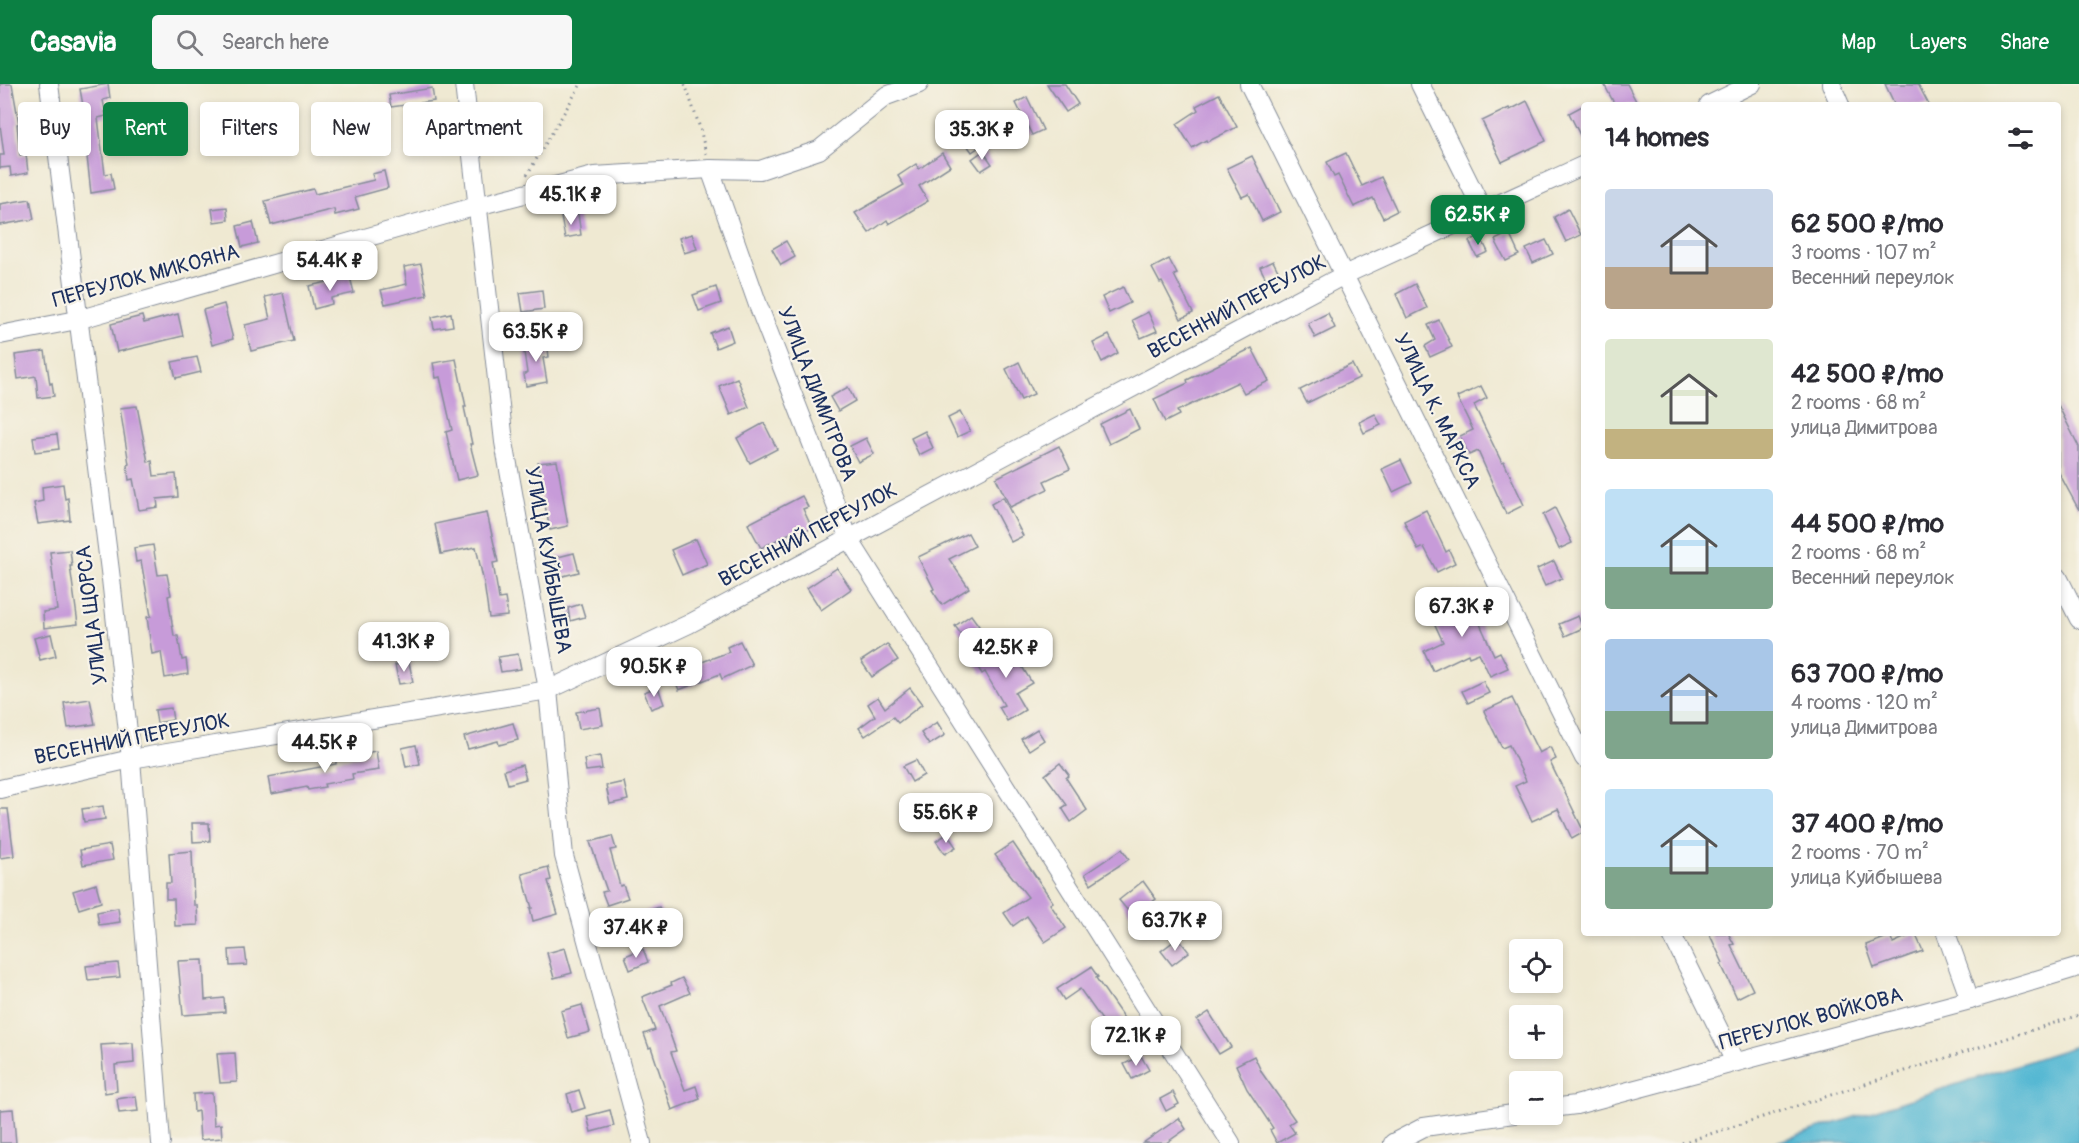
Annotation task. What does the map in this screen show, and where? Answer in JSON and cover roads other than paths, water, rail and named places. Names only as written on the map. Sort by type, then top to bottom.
[{"type":"street","name":"УЛИЦА ЩОРСА","points":[[49,84],[111,579],[131,759],[161,1143]]},
{"type":"street","name":"УЛИЦА КУЙБЫШЕВА","points":[[464,84],[504,442],[548,690],[564,856],[642,1143]]},
{"type":"street","points":[[477,206],[594,176],[710,169],[760,170],[819,150],[886,96],[919,84]]},
{"type":"street","name":"УЛИЦА К. МАРКСА","points":[[1249,84],[1581,752]]},
{"type":"street","points":[[1420,84],[1483,211]]},
{"type":"street","points":[[1715,102],[1752,84]]},
{"type":"street","points":[[1831,84],[1839,102]]},
{"type":"street","name":"ВЕСЕННИЙ ПЕРЕУЛОК","points":[[0,789],[131,759],[548,690],[689,624],[1344,275],[1581,166]]},
{"type":"street","name":"УЛИЦА ДИМИТРОВА","points":[[710,169],[758,305],[849,539],[1231,1143]]},
{"type":"street","name":"ПЕРЕУЛОК МИКОЯНА","points":[[0,335],[77,320],[477,206]]},
{"type":"street","points":[[2061,583],[2079,620]]},
{"type":"street","points":[[1673,936],[1736,1062]]},
{"type":"street","points":[[1947,936],[1970,1000]]},
{"type":"street","name":"ПЕРЕУЛОК ВОЙКОВА","points":[[1563,1107],[1970,1000],[2079,968]]},
{"type":"street","points":[[1393,1143],[1424,1127],[1509,1115]]},
{"type":"water","points":[[2079,1045],[2079,1143],[1774,1143]]}]
